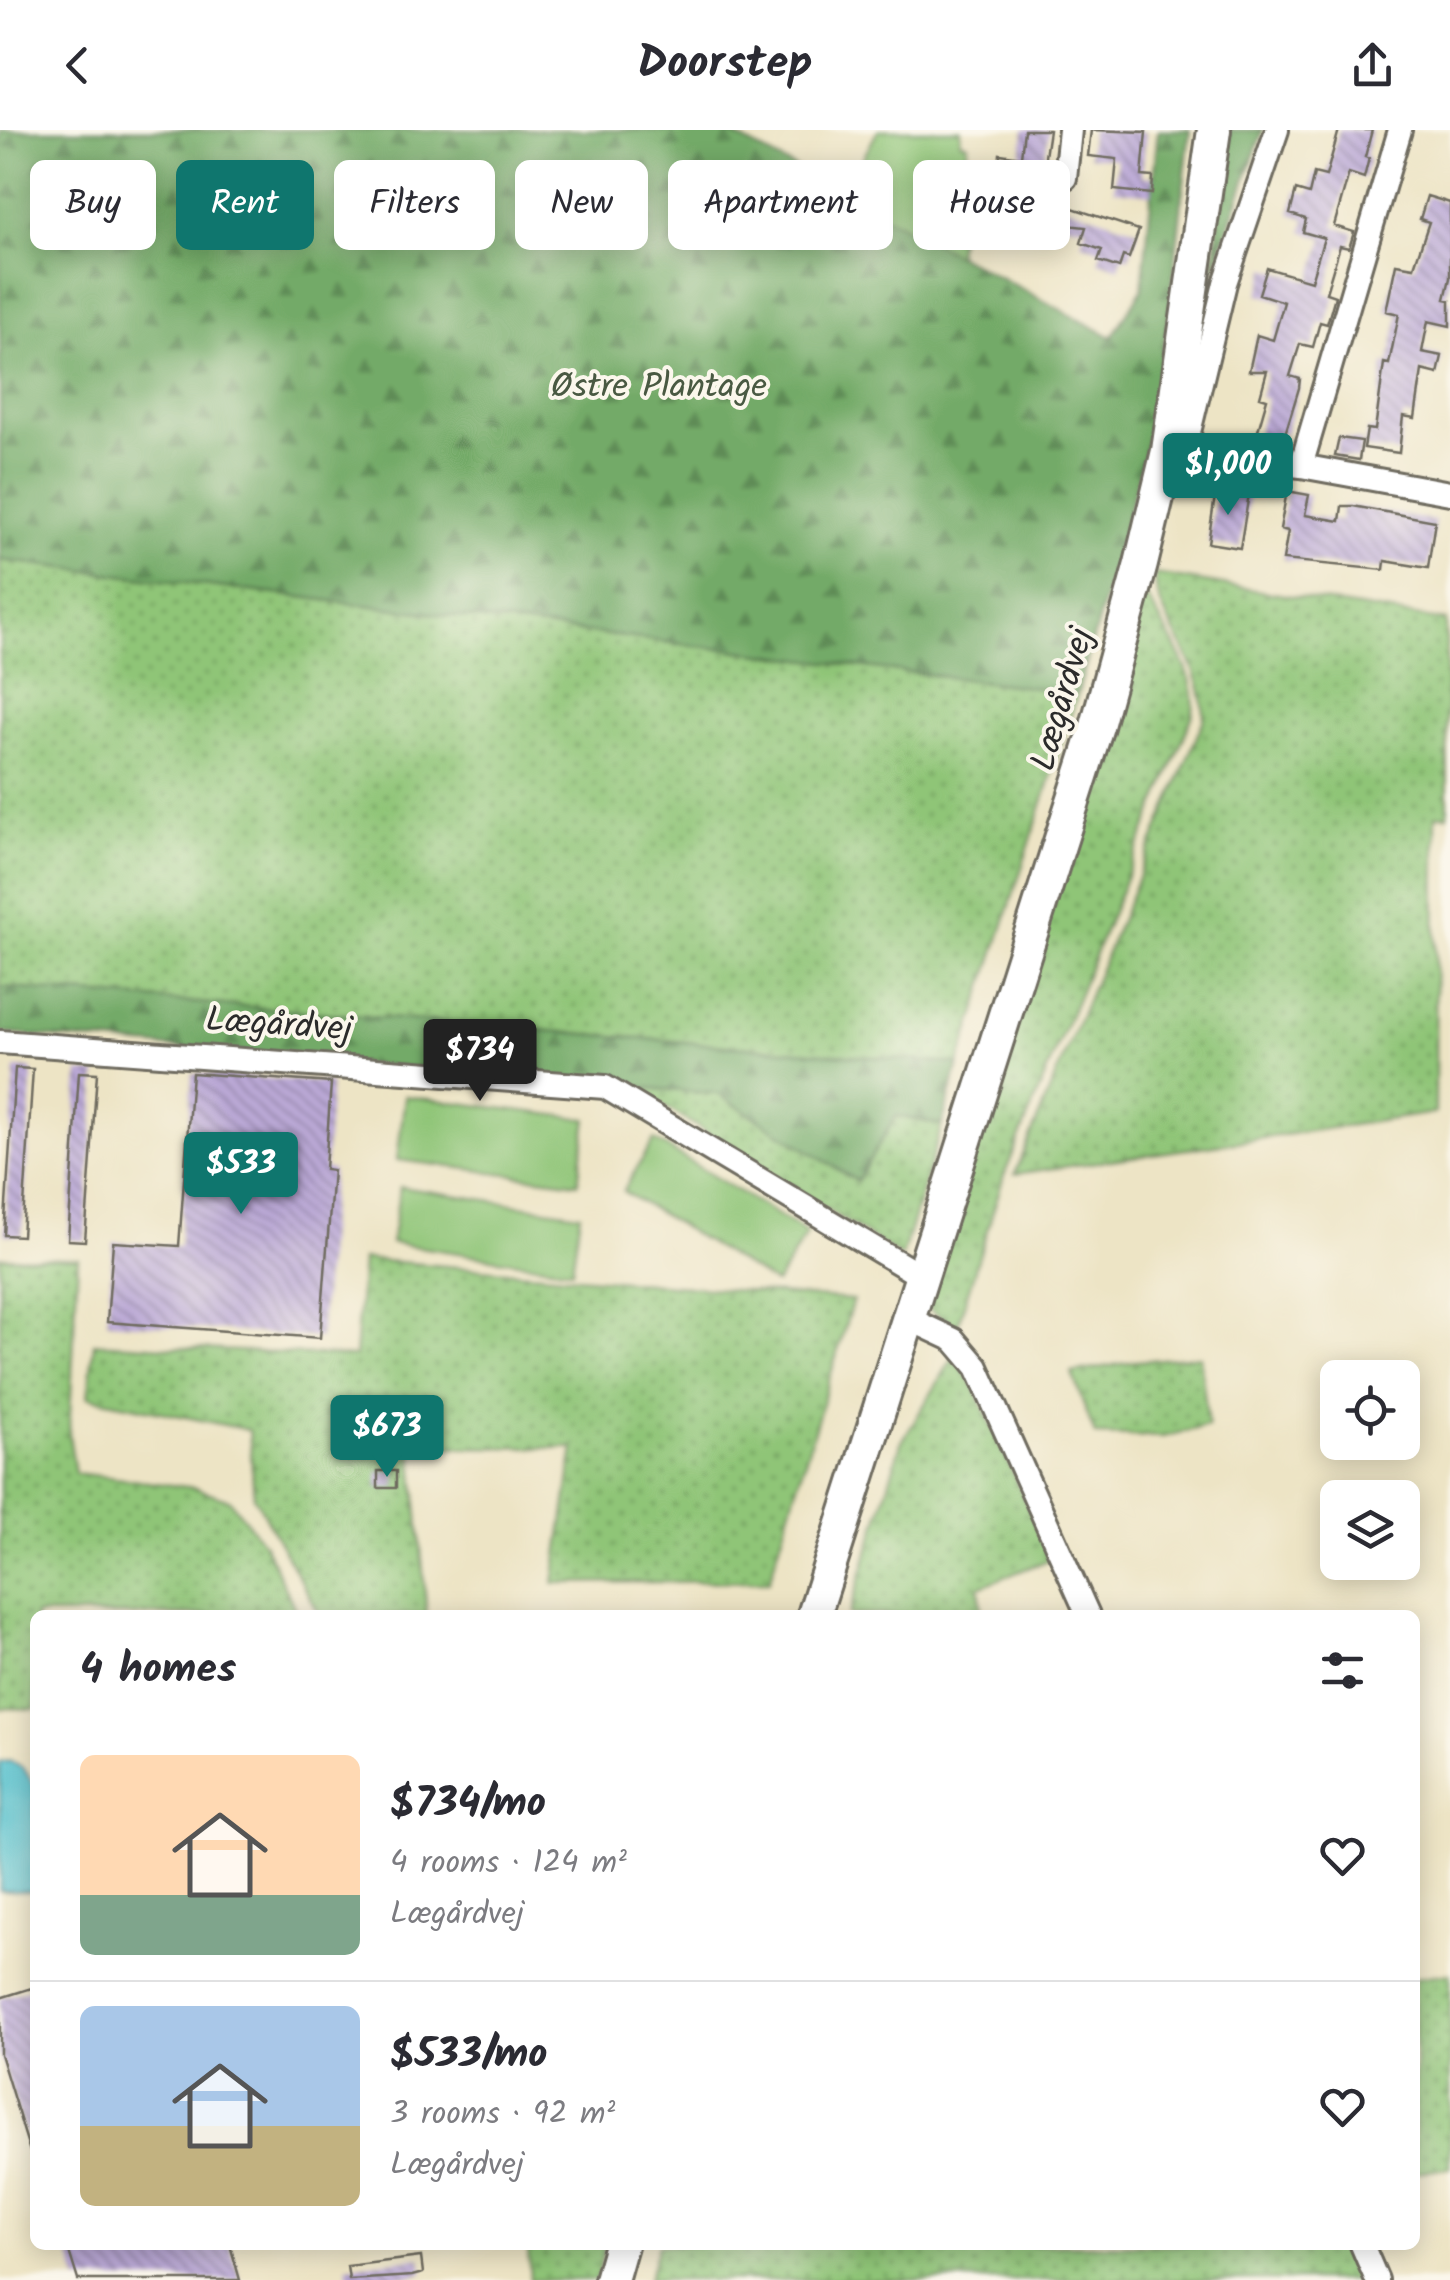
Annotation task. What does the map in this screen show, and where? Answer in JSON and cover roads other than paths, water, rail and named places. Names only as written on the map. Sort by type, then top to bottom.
[{"type":"street","points":[[1067,160],[1070,130]]},
{"type":"street","name":"Lægårdvej","points":[[816,1610],[905,1317],[1097,726],[1176,452],[1214,130]]},
{"type":"street","points":[[1277,130],[1225,283],[1176,452],[1301,466],[1450,492]]},
{"type":"street","points":[[1301,466],[1400,130]]},
{"type":"street","name":"Lægårdvej","points":[[0,1042],[604,1087],[919,1275]]},
{"type":"street","points":[[905,1317],[954,1340],[977,1367],[1086,1610]]},
{"type":"street","points":[[611,2280],[620,2250]]},
{"type":"street","points":[[1364,2250],[1377,2280]]},
{"type":"water","points":[[11,1761],[30,1778],[30,1891],[0,1891],[0,1762]]},
{"type":"park label","name":"Østre Plantage","points":[[659,385]]}]
